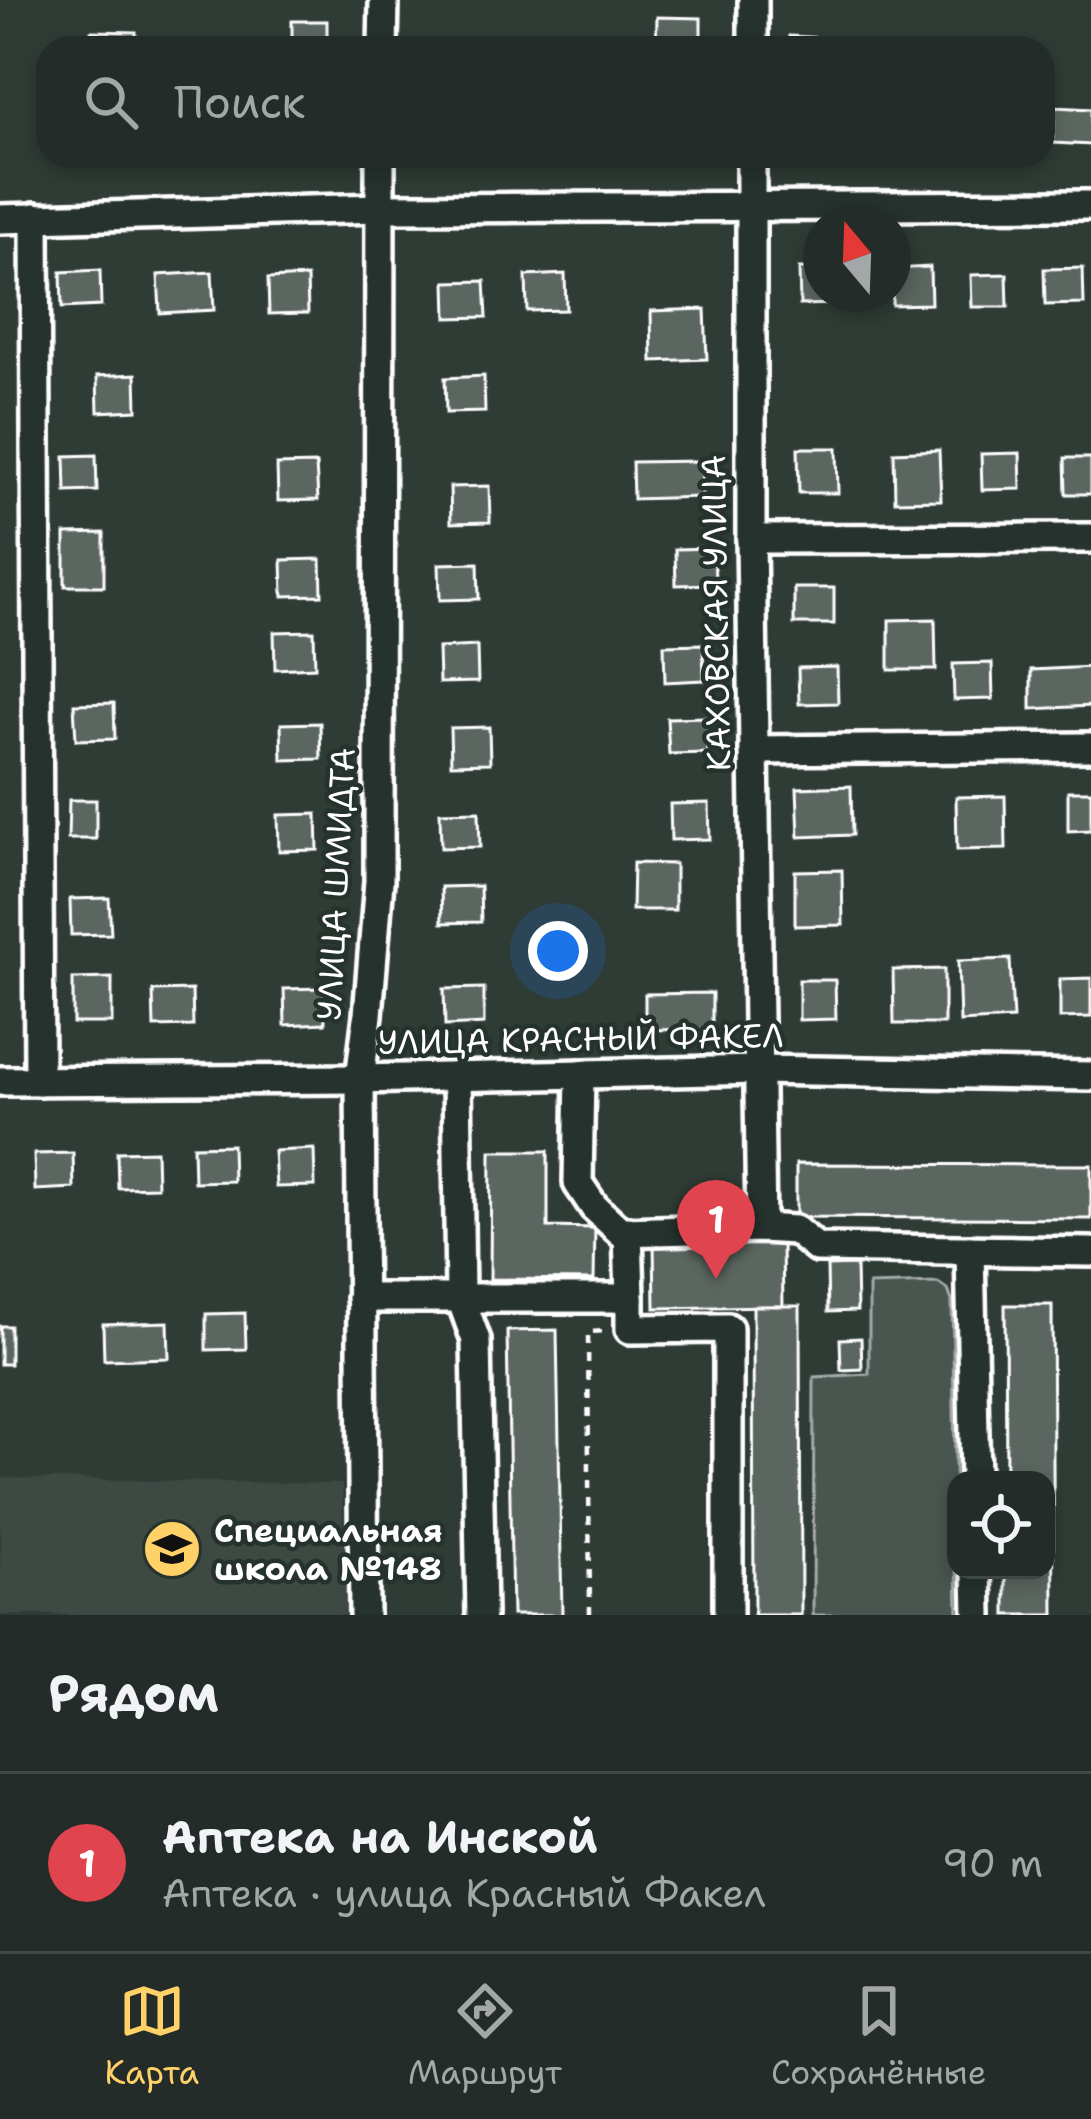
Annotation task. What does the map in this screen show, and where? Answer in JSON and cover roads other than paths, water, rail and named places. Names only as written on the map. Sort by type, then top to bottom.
[{"type":"street","points":[[383,36],[384,0]]},
{"type":"street","points":[[752,36],[753,0]]},
{"type":"street","name":"УЛИЦА ШМИДТА","points":[[364,1615],[360,1079],[379,881],[380,168]]},
{"type":"street","name":"КАХОВСКАЯ УЛИЦА","points":[[751,168],[761,1228]]},
{"type":"street","points":[[0,218],[379,208],[1091,205]]},
{"type":"street","points":[[35,217],[39,1081]]},
{"type":"street","points":[[751,538],[1091,538]]},
{"type":"street","points":[[754,750],[1091,747]]},
{"type":"street","name":"УЛИЦА КРАСНЫЙ ФАКЕЛ","points":[[0,1082],[759,1070],[1091,1076]]},
{"type":"street","points":[[580,1074],[578,1183],[594,1207],[621,1232],[761,1228],[795,1230],[817,1248],[1091,1252]]},
{"type":"street","points":[[457,1076],[460,1297],[476,1340],[481,1615]]},
{"type":"street","points":[[628,1232],[630,1329],[728,1328],[728,1615]]},
{"type":"street","points":[[970,1250],[975,1471]]},
{"type":"street","points":[[362,1298],[630,1298]]},
{"type":"street","points":[[977,1579],[979,1615]]},
{"type":"place","name":"Аптека на Инской","points":[[716,1279]]},
{"type":"place","name":"Специальная школа №148","points":[[172,1549]]}]
